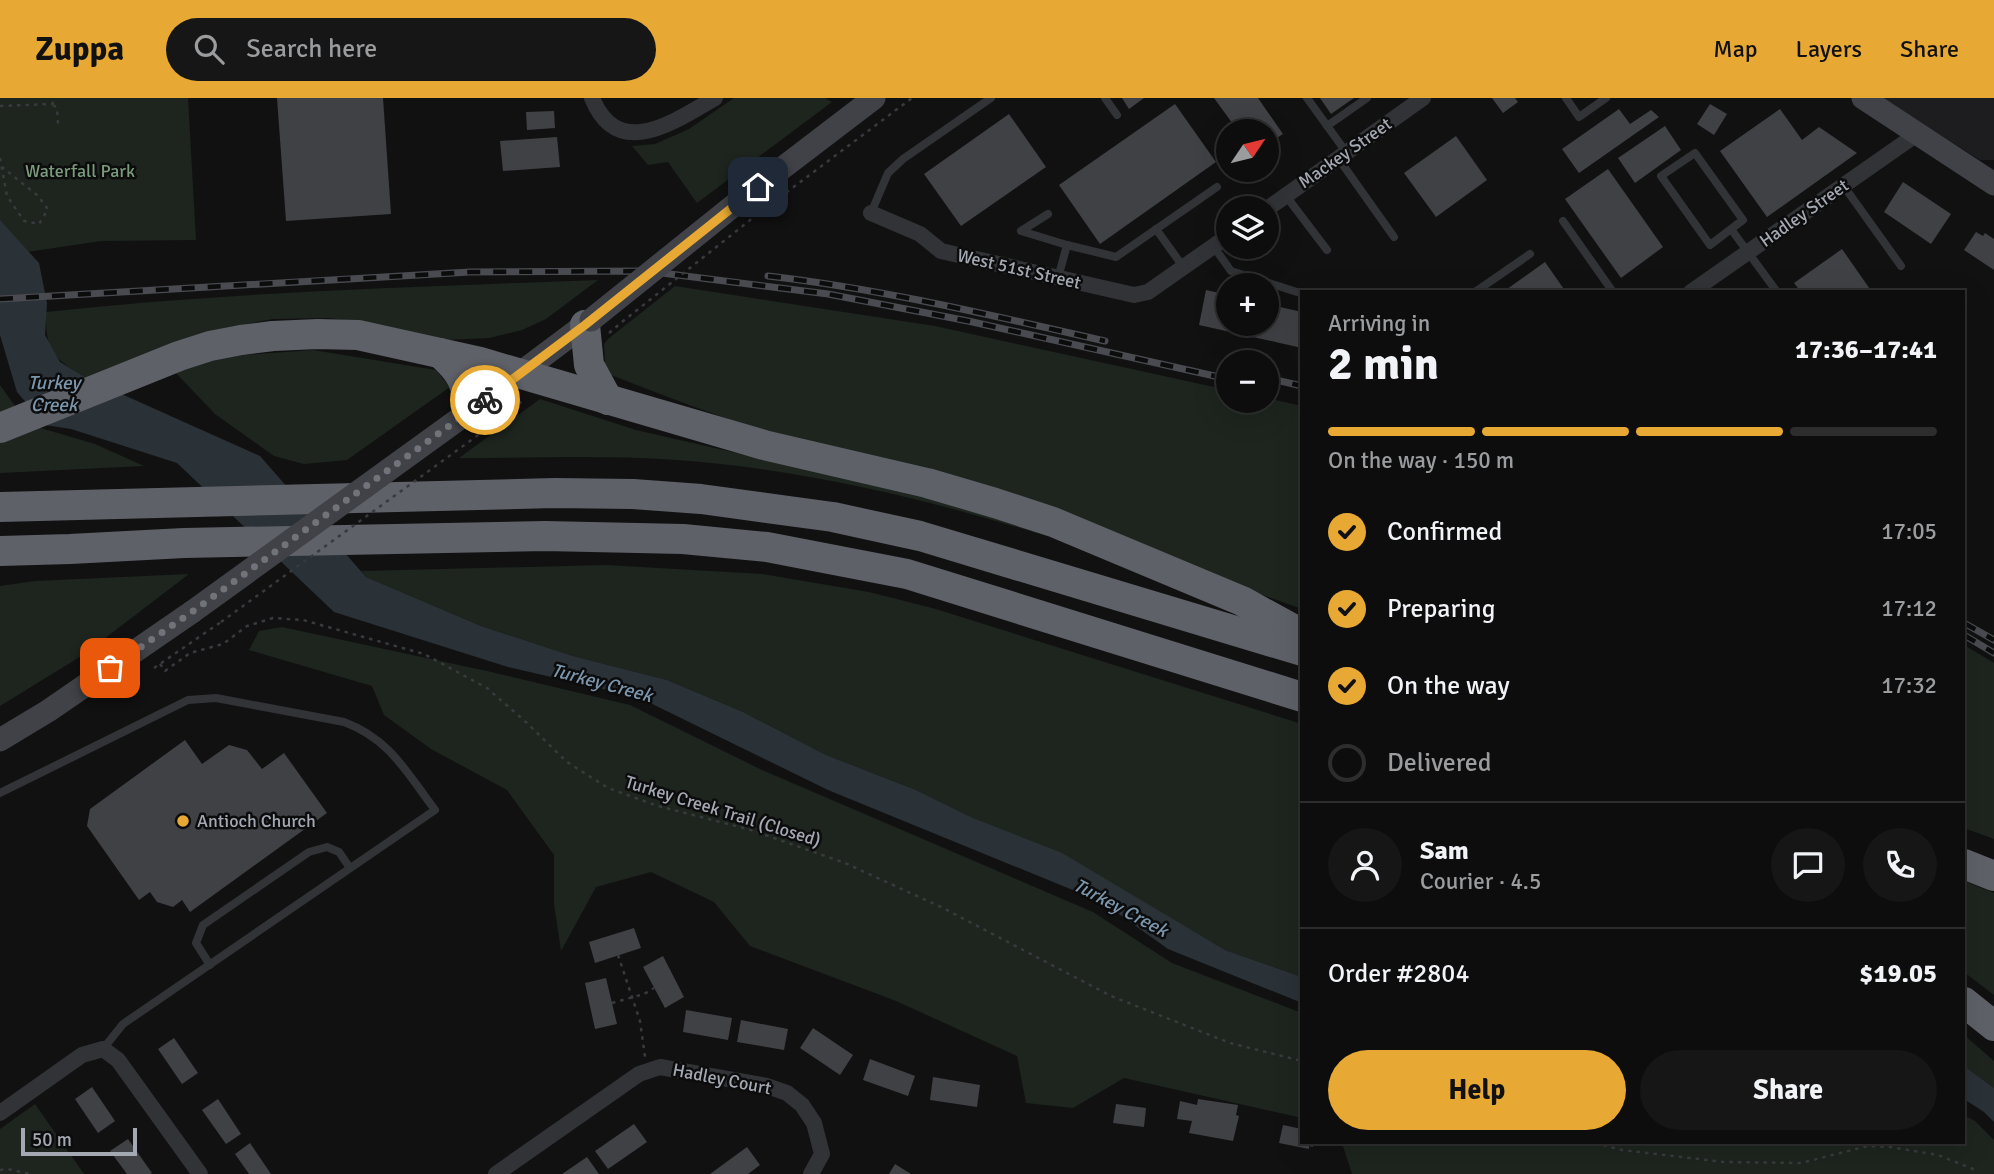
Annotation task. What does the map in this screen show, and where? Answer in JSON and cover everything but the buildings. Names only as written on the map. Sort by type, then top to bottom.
[{"type":"highway","points":[[588,322],[589,365],[608,400]]},
{"type":"highway","points":[[9,424],[210,346],[273,336],[358,335],[521,374],[764,445],[927,483],[1007,506],[1053,522],[1242,601],[1300,633]]},
{"type":"highway","points":[[440,353],[458,370],[475,417]]},
{"type":"highway","points":[[0,507],[555,493],[633,494],[701,499],[833,517],[920,536],[1300,650]]},
{"type":"highway","points":[[0,551],[184,543],[622,536],[767,547],[908,575],[1300,696]]},
{"type":"highway","points":[[0,566],[70,550]]},
{"type":"highway","points":[[1965,864],[1994,876]]},
{"type":"highway","points":[[1965,1003],[1994,1026]]},
{"type":"main road","points":[[0,740],[48,710],[475,417],[521,374],[874,98]]},
{"type":"main road","points":[[1864,98],[1993,181]]},
{"type":"street","points":[[592,98],[608,124],[630,132],[651,131],[670,124],[715,98]]},
{"type":"street","name":"Mackey Street","points":[[1279,201],[1423,98]]},
{"type":"street","name":"Hadley Street","points":[[1693,290],[1917,134]]},
{"type":"street","name":"West 51st Street","points":[[871,213],[920,234],[941,251],[1133,295],[1148,292],[1184,268]]},
{"type":"street","points":[[1184,268],[1214,247]]},
{"type":"street","points":[[0,1113],[82,1055],[103,1049],[118,1060],[200,1174]]},
{"type":"street","name":"Hadley Court","points":[[496,1174],[639,1074],[660,1068],[767,1086],[787,1093],[802,1104],[814,1123],[822,1154],[811,1174]]},
{"type":"lane","points":[[871,213],[888,173],[903,159],[991,98]]},
{"type":"lane","points":[[1105,98],[1116,115]]},
{"type":"lane","points":[[1307,98],[1394,237]]},
{"type":"lane","points":[[1327,126],[1367,98]]},
{"type":"lane","points":[[1566,98],[1580,117],[1606,98]]},
{"type":"lane","points":[[1695,153],[1743,220],[1731,229],[1710,244],[1661,176],[1695,153]]},
{"type":"lane","points":[[1843,186],[1901,266]]},
{"type":"lane","points":[[1048,214],[1021,231],[1116,257],[1217,187]]},
{"type":"lane","points":[[1286,196],[1327,250]]},
{"type":"lane","points":[[1563,221],[1612,290]]},
{"type":"lane","points":[[1156,229],[1184,268]]},
{"type":"lane","points":[[1731,229],[1776,290]]},
{"type":"lane","points":[[1058,278],[1066,245]]},
{"type":"lane","points":[[1214,247],[1231,271],[1297,292]]},
{"type":"lane","points":[[1478,290],[1530,254]]},
{"type":"lane","points":[[0,793],[188,700],[216,698],[344,722],[362,729],[387,747],[435,810],[123,1024],[103,1049]]},
{"type":"lane","points":[[210,965],[196,943],[203,925],[309,852],[327,847],[340,852],[350,868]]},
{"type":"path","points":[[52,104],[57,98]]},
{"type":"path","points":[[622,322],[759,213],[912,98]]},
{"type":"path","points":[[0,106],[52,104],[57,108],[58,124]]},
{"type":"path","points":[[0,158],[7,196],[24,220],[39,224],[48,209],[37,195],[2,167]]},
{"type":"path","points":[[154,668],[221,622],[475,417]]},
{"type":"path","name":"Turkey Creek Trail (Closed)","points":[[160,664],[165,671],[190,653],[223,644],[247,626],[273,618],[303,620],[424,654],[487,688],[567,762],[608,788],[658,806],[751,830],[845,863],[943,908],[1111,996],[1230,1043],[1300,1060]]},
{"type":"path","points":[[618,956],[634,997],[648,1071]]},
{"type":"path","points":[[612,1003],[654,988]]},
{"type":"path","points":[[1599,1144],[1622,1150],[1724,1162],[1801,1163],[1868,1146],[1890,1147],[1938,1155],[1978,1171]]},
{"type":"path","points":[[0,1170],[31,1174]]},
{"type":"shaded area","points":[[1882,98],[1994,98],[1994,160],[1980,160]]},
{"type":"green space","name":"Waterfall Park","points":[[0,98],[188,98],[196,240],[101,241],[0,256]]},
{"type":"green space","points":[[734,98],[825,98],[832,102],[697,203],[668,162],[648,165],[632,146],[655,144],[689,129]]},
{"type":"green space","points":[[598,280],[546,319],[522,330],[489,338],[446,340],[377,324],[328,318],[273,319],[225,328],[88,379],[60,360],[47,337],[46,312],[322,291]]},
{"type":"green space","points":[[675,286],[935,326],[1216,387],[1216,413],[1279,413],[1279,401],[1300,406],[1300,608],[782,438],[611,375],[602,365],[605,363],[604,344]]},
{"type":"green space","points":[[313,350],[436,370],[450,387],[347,460],[304,464],[274,456],[215,414],[175,372],[229,356]]},
{"type":"green space","points":[[0,385],[15,406],[0,412]]},
{"type":"green space","points":[[540,399],[636,430],[959,504],[1046,536],[910,498],[771,470],[650,458],[459,458]]},
{"type":"green space","points":[[37,427],[95,444],[144,466],[0,473],[0,443]]},
{"type":"green space","points":[[606,565],[762,574],[869,592],[936,609],[1300,723],[1300,976],[1225,950],[1177,922],[973,818],[916,790],[826,755],[743,712],[667,680],[573,656],[481,626],[366,577],[361,571]]},
{"type":"green space","points":[[189,574],[83,655],[0,706],[0,586],[35,581]]},
{"type":"green space","points":[[282,627],[630,705],[762,770],[1093,912],[1172,963],[1300,1012],[1300,1118],[1124,1078],[1073,1108],[1026,1103],[1017,1056],[896,1001],[750,946],[714,902],[651,872],[596,887],[561,951],[554,904],[554,855],[507,790],[431,749],[384,715],[372,686],[249,650],[259,631]]},
{"type":"green space","points":[[1965,646],[1994,663],[1994,839],[1965,828]]},
{"type":"green space","points":[[1965,881],[1994,893],[1994,995],[1965,973]]},
{"type":"green space","points":[[1965,1036],[1994,1061],[1994,1088],[1965,1067]]},
{"type":"green space","points":[[35,1104],[84,1174],[0,1174],[0,1129]]},
{"type":"green space","points":[[1965,1116],[1975,1121],[1994,1140],[1994,1174],[1352,1174],[1342,1144],[1965,1144]]},
{"type":"water","name":"Turkey Creek","points":[[0,220],[39,263],[47,303],[45,335],[60,362],[88,379],[260,456],[366,577],[481,626],[573,656],[667,680],[743,712],[826,755],[916,790],[973,818],[1062,853],[1225,950],[1300,976],[1300,1002],[1168,949],[1102,902],[828,790],[638,697],[508,667],[334,612],[177,463],[71,429],[45,425],[17,392],[0,335]]},
{"type":"water","points":[[1965,1067],[1994,1088],[1994,1122],[1965,1100]]},
{"type":"railway","points":[[0,299],[470,272],[646,271],[828,294],[968,321],[1216,376]]},
{"type":"railway","points":[[768,276],[895,296],[1105,341]]},
{"type":"railway","points":[[1279,381],[1300,386]]},
{"type":"railway","points":[[1965,624],[1994,640]]},
{"type":"railway","points":[[1965,636],[1994,653]]},
{"type":"way so far","points":[[110,668],[192,612],[485,400]]},
{"type":"place","name":"Antioch Church","points":[[183,821]]},
{"type":"route","points":[[485,400],[585,325],[758,187]]}]
